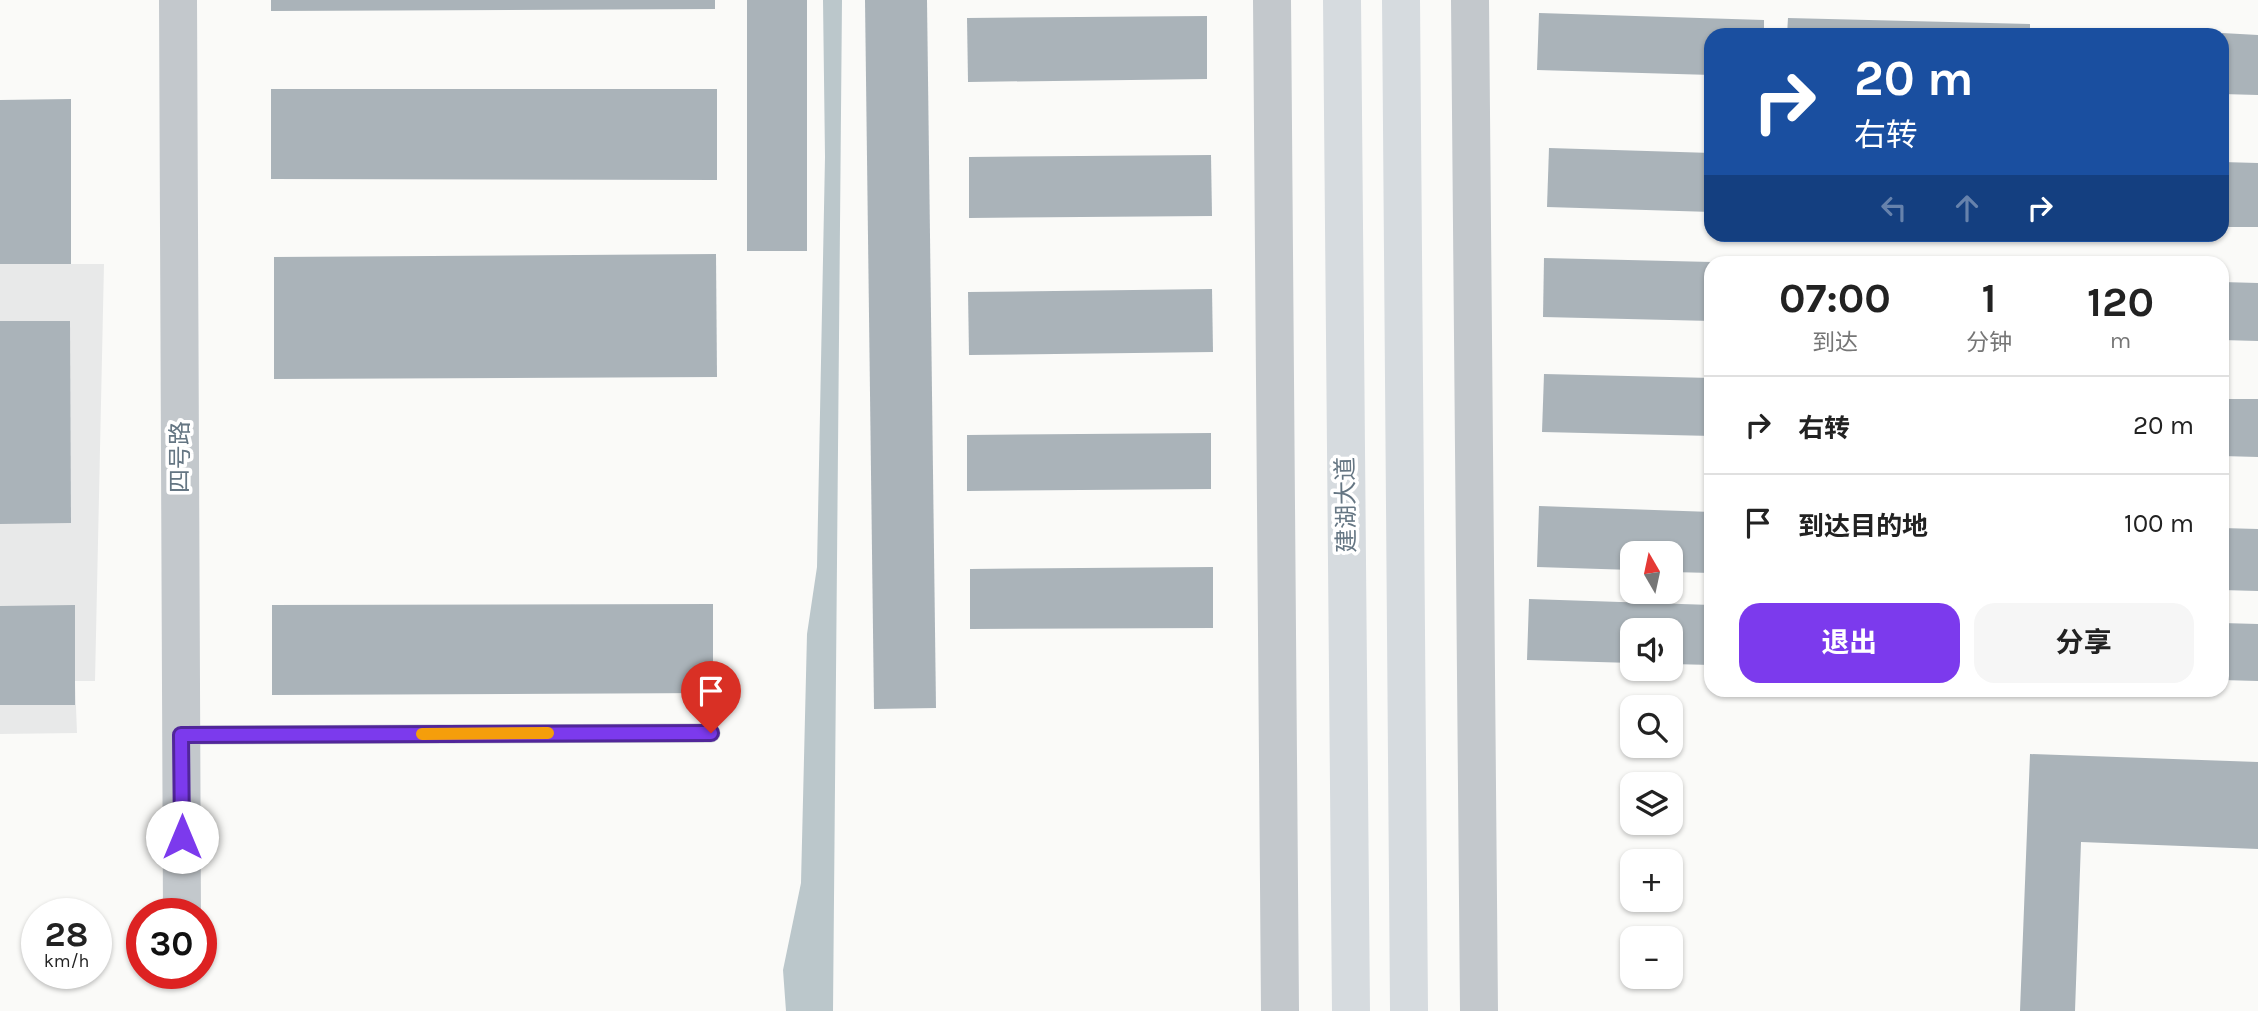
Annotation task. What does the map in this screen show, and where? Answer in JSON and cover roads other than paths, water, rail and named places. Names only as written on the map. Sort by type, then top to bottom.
[{"type":"main road","name":"建湖大道","points":[[1342,0],[1351,1011]]},
{"type":"main road","points":[[1401,0],[1409,1011]]},
{"type":"street","name":"四号路","points":[[178,0],[182,898]]},
{"type":"street","points":[[1272,0],[1280,1011]]},
{"type":"street","points":[[1470,0],[1479,1011]]},
{"type":"lane","points":[[181,735],[711,733]]}]
